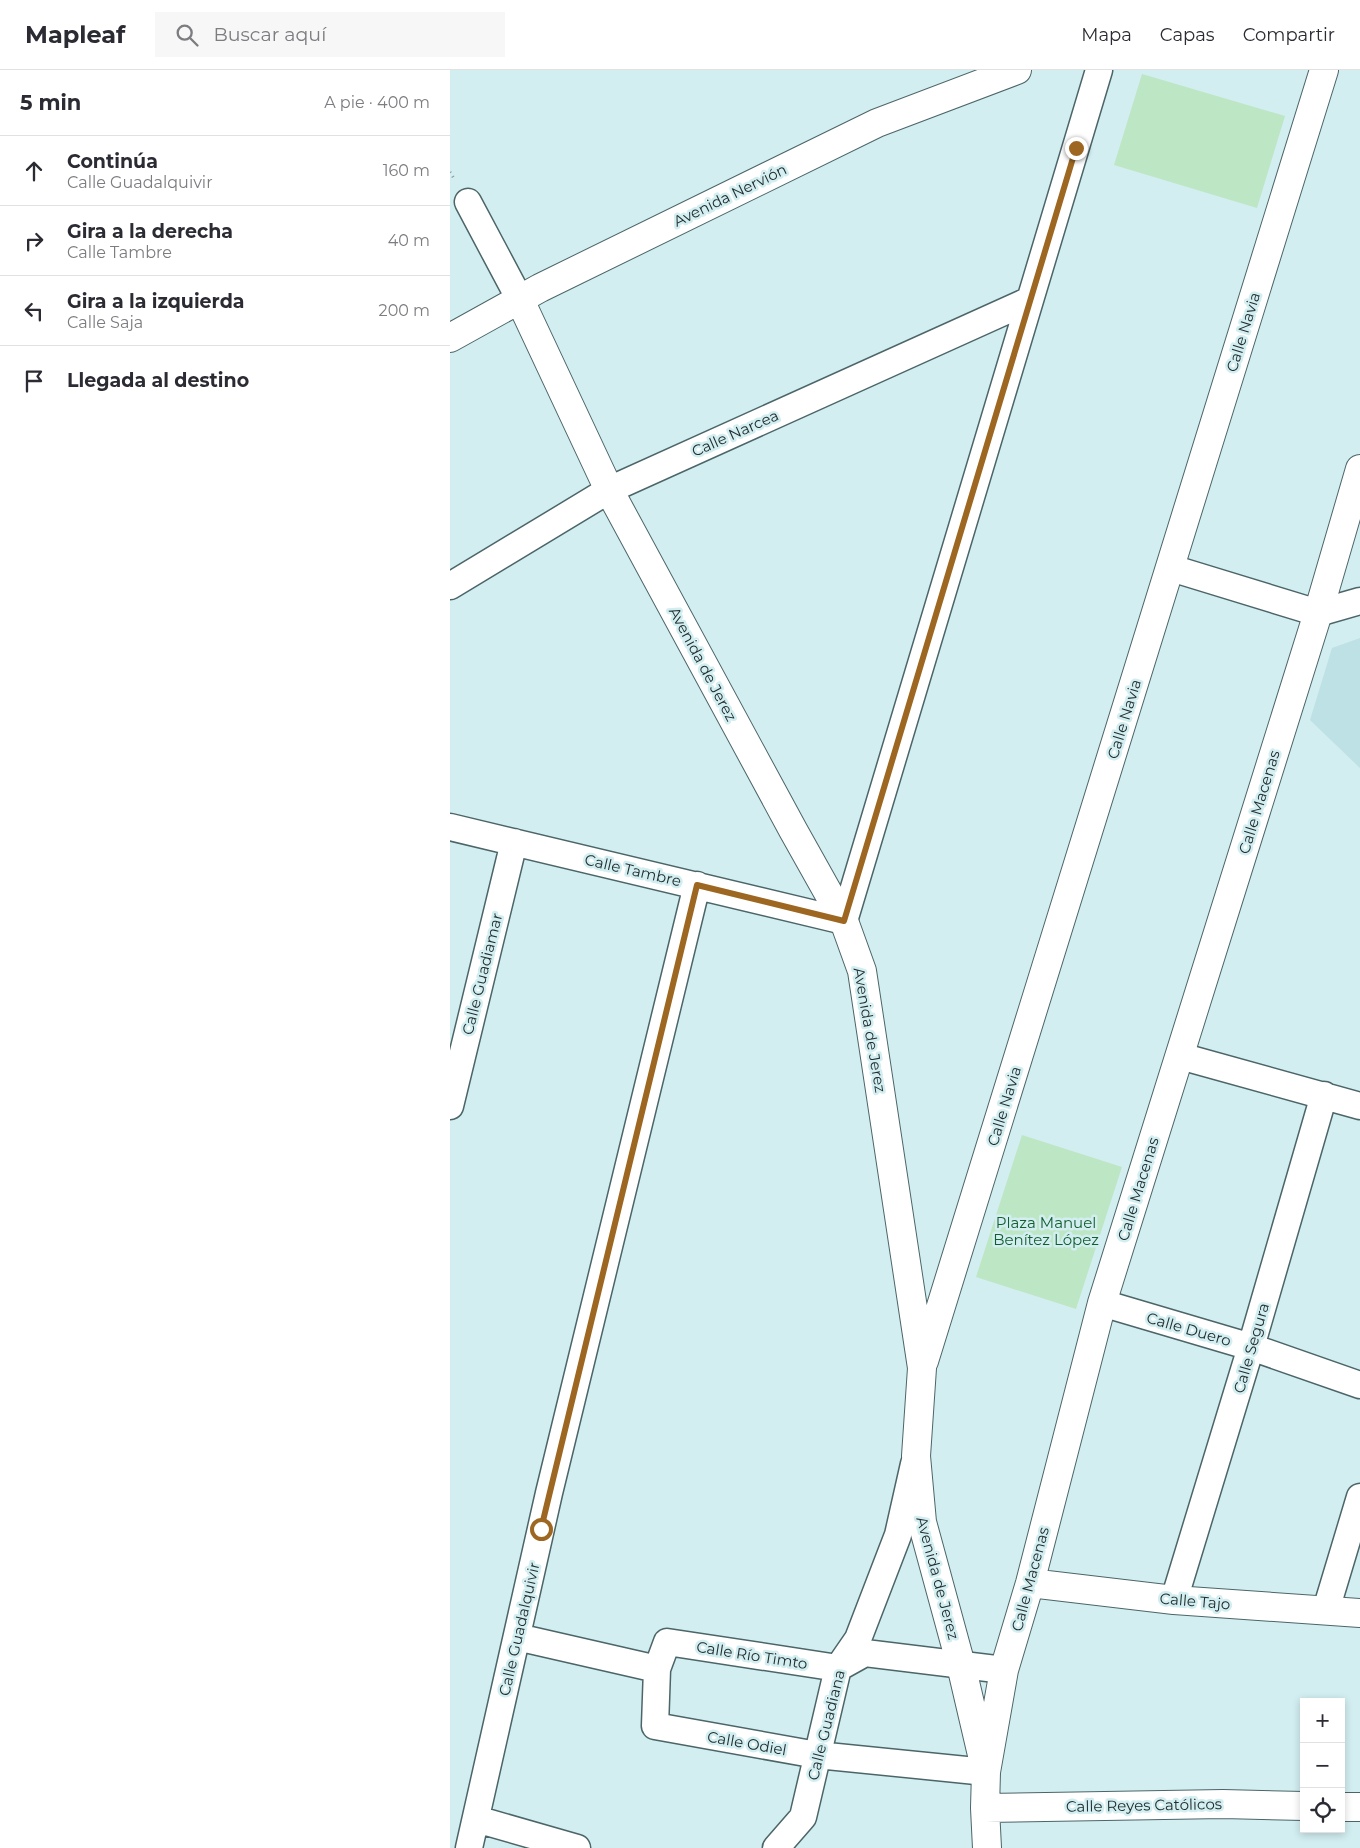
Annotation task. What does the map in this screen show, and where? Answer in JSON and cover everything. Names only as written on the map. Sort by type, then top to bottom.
[{"type":"street","name":"Avenida Nervión","points":[[450,338],[519,298],[877,122],[1018,70]]},
{"type":"street","points":[[844,921],[1099,70]]},
{"type":"street","name":"Calle Navia","points":[[922,1368],[1324,70]]},
{"type":"street","points":[[468,202],[519,298]]},
{"type":"street","name":"Avenida de Jerez","points":[[519,298],[609,490],[792,830],[844,921],[862,970],[922,1368],[916,1456],[922,1522],[961,1665],[986,1772]]},
{"type":"street","name":"Calle Narcea","points":[[450,586],[609,490],[1030,300]]},
{"type":"street","name":"Calle Macenas","points":[[986,1772],[1004,1670],[1030,1583],[1102,1304],[1318,613],[1360,469]]},
{"type":"street","points":[[1171,568],[1318,613],[1360,601]]},
{"type":"street","name":"Calle Tambre","points":[[450,827],[844,921]]},
{"type":"street","name":"Calle Guadiamar","points":[[450,1106],[514,842]]},
{"type":"street","name":"Calle Guadalquivir","points":[[469,1848],[549,1493],[697,885]]},
{"type":"street","points":[[1180,1056],[1360,1106]]},
{"type":"street","name":"Calle Segura","points":[[1174,1600],[1251,1347],[1324,1095]]},
{"type":"street","name":"Calle Duero","points":[[1102,1304],[1251,1347],[1360,1385]]},
{"type":"street","name":"Calle Guadiana","points":[[776,1848],[802,1817],[838,1668],[858,1639],[898,1535],[916,1456]]},
{"type":"street","points":[[1326,1610],[1360,1497]]},
{"type":"street","name":"Calle Tajo","points":[[1030,1583],[1174,1600],[1360,1613]]},
{"type":"street","points":[[517,1637],[657,1669]]},
{"type":"street","name":"Calle Río Timto","points":[[657,1669],[667,1642],[838,1668]]},
{"type":"street","points":[[838,1668],[865,1652],[1004,1670]]},
{"type":"street","name":"Calle Odiel","points":[[657,1669],[654,1726],[818,1755],[986,1772]]},
{"type":"street","points":[[986,1772],[984,1808],[987,1848]]},
{"type":"street","name":"Calle Reyes Católicos","points":[[984,1808],[1223,1804],[1300,1806]]},
{"type":"street","points":[[1345,1807],[1360,1807]]},
{"type":"street","points":[[476,1819],[577,1848]]},
{"type":"shaded area","points":[[1360,638],[1360,768],[1310,720],[1332,648]]},
{"type":"green space","points":[[1142,74],[1285,116],[1257,208],[1114,165]]},
{"type":"green space","name":"Plaza Manuel Benítez López","points":[[1022,1135],[1122,1167],[1076,1309],[976,1277]]},
{"type":"route","points":[[541,1529],[697,885],[844,921],[1076,148]]}]
